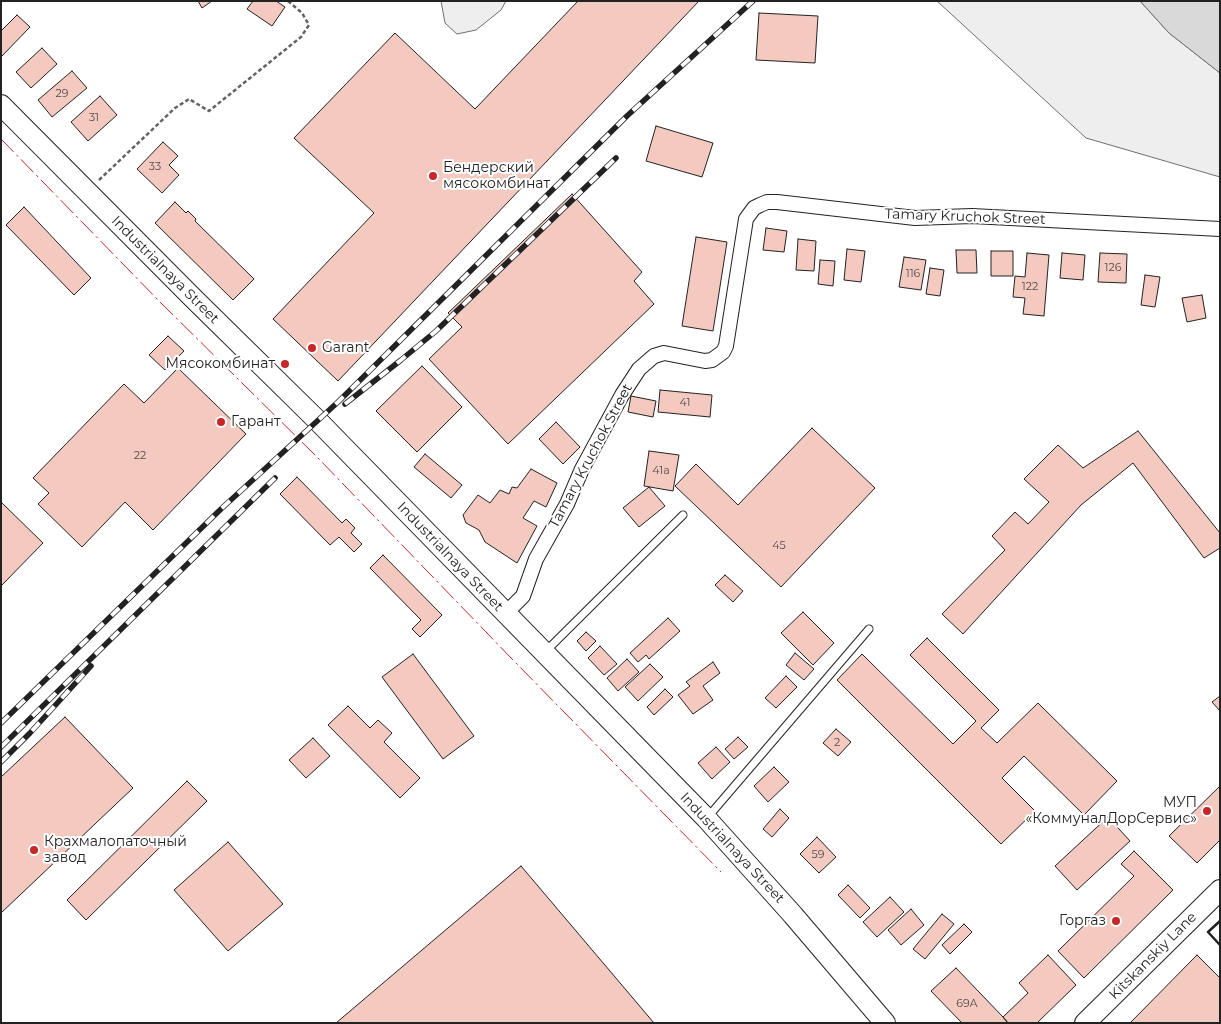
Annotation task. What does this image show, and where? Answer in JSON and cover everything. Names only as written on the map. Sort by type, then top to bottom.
[{"type":"main road","name":"Industrialnaya Street","points":[[1,105],[318,421],[706,818],[793,915],[885,1023]]},
{"type":"main road","name":"Kitskanskiy Lane","points":[[1085,1023],[1220,890]]},
{"type":"street","name":"Tamary Kruchok Street","points":[[505,614],[522,596],[536,559],[567,504],[582,469],[622,395],[639,369],[654,356],[664,353],[705,361],[712,360],[723,352],[726,346],[746,219],[754,208],[767,202],[776,202],[915,218],[972,216],[1220,229]]},
{"type":"lane","points":[[544,653],[683,515]]},
{"type":"lane","points":[[706,818],[869,629]]},
{"type":"path","points":[[87,192],[175,108],[190,99],[209,111],[301,37],[309,25],[302,13],[288,1]]},
{"type":"shaded area","points":[[441,1],[506,1],[501,10],[476,30],[457,34],[445,23]]},
{"type":"shaded area","points":[[937,1],[1140,1],[1169,33],[1220,73],[1220,177],[1086,138]]},
{"type":"shaded area","points":[[1140,1],[1220,1],[1220,73],[1169,33]]},
{"type":"building","points":[[198,1],[212,1],[202,8]]},
{"type":"building","points":[[253,1],[276,1],[285,7],[272,26],[247,9]]},
{"type":"building","name":"Бендерский мясокомбинат","points":[[578,1],[699,1],[338,381],[273,319],[374,213],[294,138],[395,33],[475,109]]},
{"type":"building","points":[[759,13],[818,16],[815,63],[756,60]]},
{"type":"building","points":[[17,15],[30,27],[1,57],[1,31]]},
{"type":"building","points":[[42,48],[57,64],[31,88],[16,72]]},
{"type":"building","points":[[72,71],[87,88],[52,117],[38,100]]},
{"type":"building","points":[[100,96],[117,115],[88,141],[71,122]]},
{"type":"building","points":[[656,126],[713,143],[702,177],[646,161]]},
{"type":"building","points":[[163,142],[178,156],[169,165],[179,175],[162,193],[137,169]]},
{"type":"building","points":[[572,194],[642,272],[634,281],[654,304],[508,444],[429,359],[462,327],[448,313]]},
{"type":"building","points":[[175,202],[186,213],[188,211],[196,219],[195,221],[254,279],[233,300],[155,223]]},
{"type":"building","points":[[24,207],[91,278],[74,295],[6,225]]},
{"type":"building","points":[[766,228],[787,231],[784,252],[763,250]]},
{"type":"building","points":[[696,237],[727,242],[713,331],[682,326]]},
{"type":"building","points":[[798,239],[816,241],[814,271],[796,270]]},
{"type":"building","points":[[847,249],[865,251],[861,282],[844,280]]},
{"type":"building","points":[[956,250],[976,250],[977,273],[957,273]]},
{"type":"building","points":[[991,251],[1013,251],[1013,276],[991,276]]},
{"type":"building","points":[[1027,253],[1049,255],[1044,316],[1023,314],[1025,298],[1013,297],[1015,276],[1025,277]]},
{"type":"building","points":[[1062,253],[1085,255],[1083,280],[1060,278]]},
{"type":"building","points":[[1100,253],[1127,254],[1126,283],[1098,282]]},
{"type":"building","points":[[904,257],[926,260],[921,290],[899,287]]},
{"type":"building","points":[[820,260],[835,261],[833,286],[818,284]]},
{"type":"building","points":[[930,268],[944,270],[940,296],[926,294]]},
{"type":"building","points":[[1145,275],[1160,277],[1155,307],[1141,305]]},
{"type":"building","points":[[1202,295],[1206,318],[1187,322],[1182,298]]},
{"type":"building","points":[[168,336],[184,351],[165,370],[149,355]]},
{"type":"building","points":[[422,366],[462,407],[417,452],[376,411]]},
{"type":"building","points":[[178,368],[246,434],[153,530],[125,502],[82,547],[38,504],[49,493],[33,478],[124,384],[144,403]]},
{"type":"building","points":[[660,390],[712,395],[710,417],[658,412]]},
{"type":"building","points":[[631,396],[656,401],[653,417],[628,412]]},
{"type":"building","points":[[556,422],[580,447],[563,464],[539,439]]},
{"type":"building","points":[[812,428],[875,488],[781,587],[675,486],[696,464],[738,505]]},
{"type":"building","points":[[1138,431],[1220,533],[1220,548],[1204,558],[1133,463],[1081,505],[963,634],[942,614],[1005,550],[992,536],[1015,512],[1028,524],[1049,502],[1024,479],[1058,445],[1083,468]]},
{"type":"building","points":[[649,451],[679,455],[673,491],[644,486]]},
{"type":"building","points":[[425,454],[462,485],[451,498],[414,467]]},
{"type":"building","points":[[531,469],[557,483],[546,507],[534,501],[523,518],[537,526],[517,563],[485,542],[479,530],[466,523],[463,515],[478,495],[490,503],[500,490],[509,494],[512,487],[517,488]]},
{"type":"building","points":[[297,477],[342,523],[346,519],[355,528],[351,533],[362,544],[354,552],[339,537],[330,545],[280,494]]},
{"type":"building","points":[[649,487],[665,506],[639,527],[623,508]]},
{"type":"building","points":[[1,502],[43,543],[1,586]]},
{"type":"building","points":[[383,555],[442,615],[420,637],[412,629],[421,620],[370,568]]},
{"type":"building","points":[[725,575],[743,591],[733,602],[715,585]]},
{"type":"building","points":[[803,612],[834,643],[813,665],[781,633]]},
{"type":"building","points":[[668,618],[680,631],[649,659],[646,655],[638,662],[630,653]]},
{"type":"building","points":[[586,632],[596,641],[586,651],[577,641]]},
{"type":"building","points":[[927,638],[999,710],[981,728],[997,743],[1038,703],[1117,781],[1084,815],[1024,756],[1002,778],[1035,811],[1001,844],[837,680],[862,654],[953,744],[976,721],[910,655]]},
{"type":"building","points":[[600,646],[617,664],[604,675],[588,658]]},
{"type":"building","points":[[795,653],[814,669],[804,680],[786,665]]},
{"type":"building","points":[[413,654],[474,736],[443,759],[382,677]]},
{"type":"building","points":[[627,659],[639,672],[618,691],[607,678]]},
{"type":"building","points":[[713,662],[720,673],[703,686],[713,700],[693,714],[678,695],[690,686],[686,682]]},
{"type":"building","points":[[650,664],[663,677],[638,701],[625,687]]},
{"type":"building","points":[[786,676],[797,687],[776,708],[765,698]]},
{"type":"building","points":[[665,689],[673,697],[654,715],[647,707]]},
{"type":"building","points":[[1220,696],[1220,711],[1212,702]]},
{"type":"building","points":[[348,706],[370,728],[378,720],[392,733],[384,742],[420,778],[400,798],[328,725]]},
{"type":"building","name":"Крахмалопаточный завод","points":[[65,717],[133,788],[1,913],[1,777]]},
{"type":"building","points":[[836,729],[851,742],[838,756],[823,743]]},
{"type":"building","points":[[738,737],[748,747],[734,759],[725,749]]},
{"type":"building","points":[[313,738],[330,756],[306,778],[289,760]]},
{"type":"building","points":[[716,747],[730,762],[712,779],[698,763]]},
{"type":"building","points":[[774,767],[789,782],[768,802],[754,786]]},
{"type":"building","points":[[187,781],[207,801],[86,920],[67,900]]},
{"type":"building","name":"МУП «КоммуналДорСервис»","points":[[1220,786],[1220,840],[1197,863],[1169,836]]},
{"type":"building","points":[[780,809],[789,818],[772,837],[763,829]]},
{"type":"building","points":[[1108,817],[1130,841],[1077,890],[1055,866]]},
{"type":"building","points":[[817,837],[836,857],[819,873],[800,854]]},
{"type":"building","points":[[228,842],[283,904],[228,951],[174,890]]},
{"type":"building","name":"Горгаз","points":[[1134,851],[1173,890],[1084,978],[1058,951],[1134,876],[1121,864]]},
{"type":"building","points":[[521,866],[654,1023],[336,1023]]},
{"type":"building","points":[[848,885],[870,908],[860,918],[838,895]]},
{"type":"building","points":[[890,897],[904,912],[877,937],[863,922]]},
{"type":"building","points":[[911,909],[924,925],[901,945],[888,930]]},
{"type":"building","points":[[942,914],[954,924],[925,959],[913,949]]},
{"type":"building","points":[[964,924],[972,932],[950,954],[942,945]]},
{"type":"building","points":[[1048,955],[1076,985],[1037,1023],[1008,1023],[1003,1017],[1028,993],[1019,983]]},
{"type":"building","points":[[1197,955],[1220,978],[1220,1023],[1130,1023]]},
{"type":"building","points":[[956,968],[1008,1023],[962,1023],[931,991]]},
{"type":"railway","points":[[1,723],[221,509],[338,402],[628,115],[753,1]]},
{"type":"railway","points":[[345,404],[436,331],[616,158]]},
{"type":"railway","points":[[1,747],[275,478]]},
{"type":"railway","points":[[1,762],[91,666]]},
{"type":"wall","points":[[1220,921],[1208,932],[1220,945]]},
{"type":"power","points":[[1,139],[161,303],[317,457],[721,872]]},
{"type":"place","name":"Бендерский мясокомбинат","points":[[433,176]]},
{"type":"place","name":"Garant","points":[[312,348]]},
{"type":"place","name":"Мясокомбинат","points":[[285,364]]},
{"type":"place","name":"Гарант","points":[[221,422]]},
{"type":"place","name":"МУП «КоммуналДорСервис»","points":[[1207,811]]},
{"type":"place","name":"Крахмалопаточный завод","points":[[34,850]]},
{"type":"place","name":"Горгаз","points":[[1116,921]]}]
